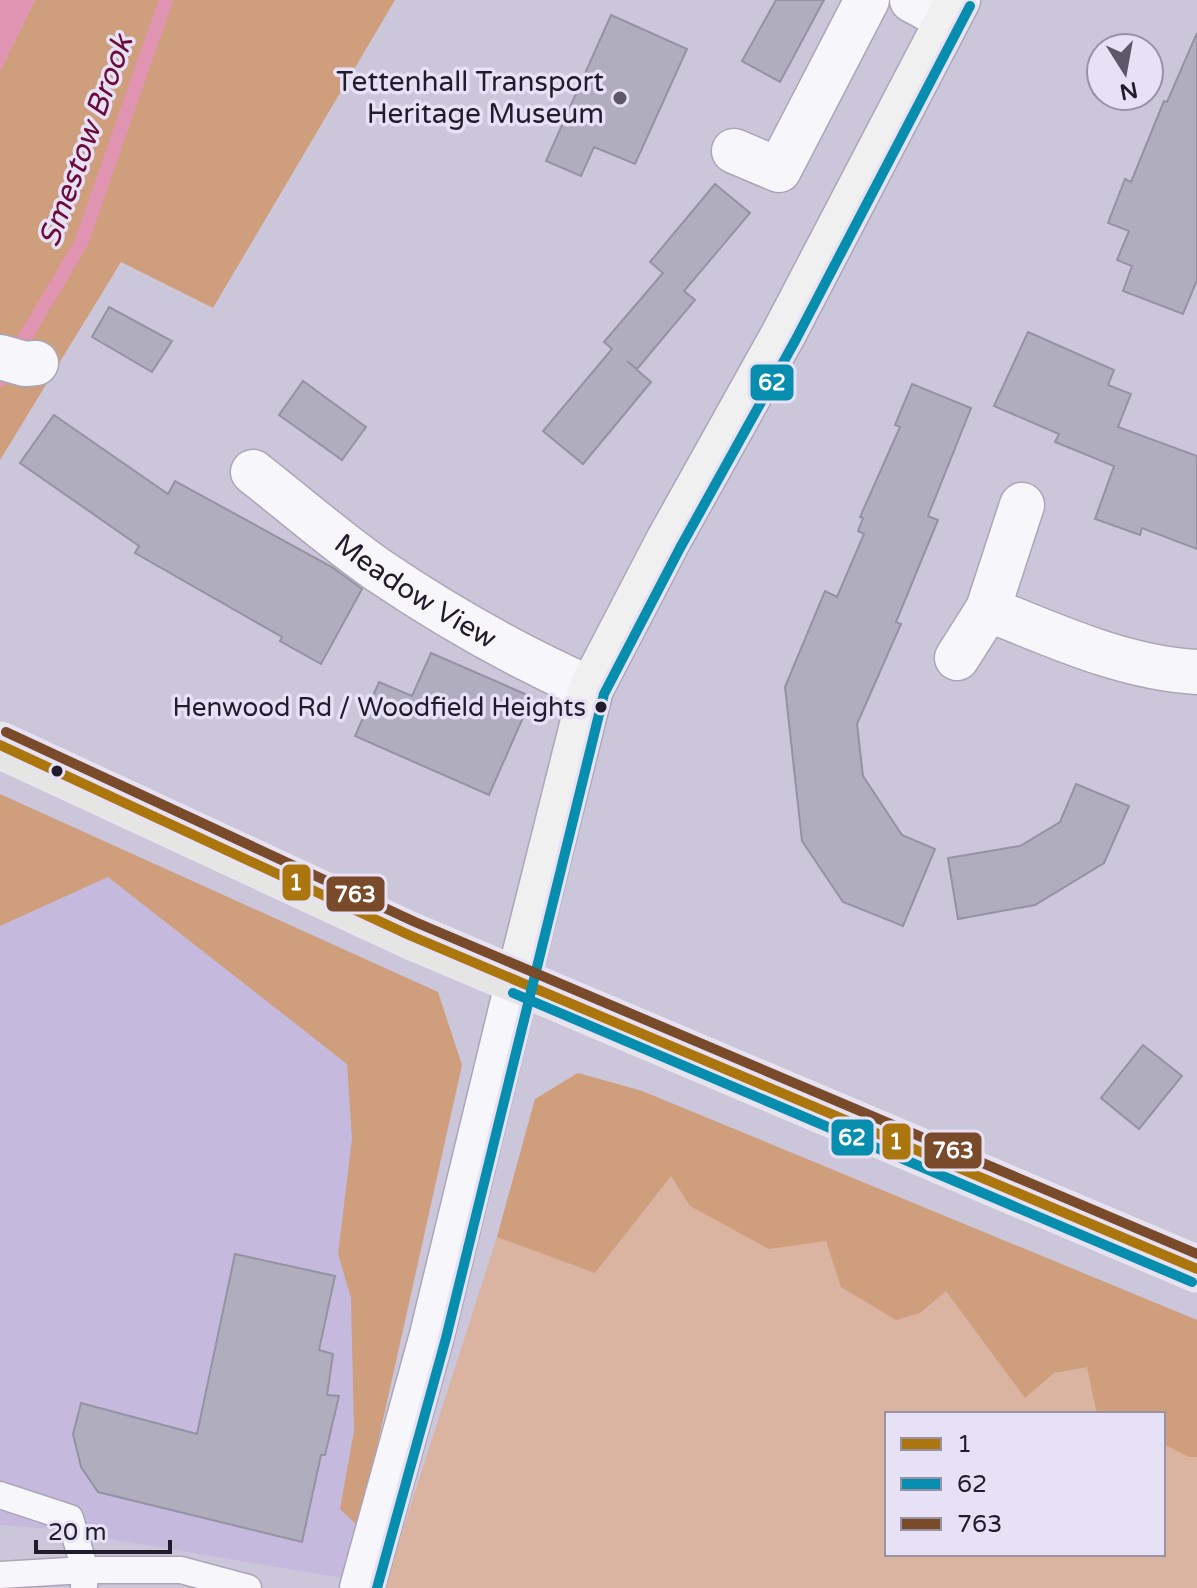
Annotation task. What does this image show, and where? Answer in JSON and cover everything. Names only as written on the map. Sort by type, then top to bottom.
[{"type":"highway","points":[[19,754],[409,935],[1197,1269]]},
{"type":"main road","points":[[518,980],[591,689],[668,541],[783,335],[939,6]]},
{"type":"street","points":[[734,151],[779,170],[867,0]]},
{"type":"street","name":"Meadow View","points":[[253,472],[376,568],[465,626],[591,689]]},
{"type":"street","points":[[957,658],[988,609],[1022,505]]},
{"type":"street","points":[[988,609],[1083,648],[1172,671],[1197,672]]},
{"type":"street","points":[[362,1588],[432,1335],[518,980]]},
{"type":"lane","points":[[0,1495],[70,1518],[84,1579]]},
{"type":"lane","points":[[0,1575],[84,1579],[181,1570],[248,1588]]},
{"type":"shaded area","points":[[0,0],[35,0],[0,71]]},
{"type":"shaded area","points":[[35,0],[395,0],[213,308],[121,262],[0,460],[0,71]]},
{"type":"shaded area","points":[[0,794],[438,992],[462,1065],[359,1527],[340,1509],[354,1431],[351,1298],[338,1254],[352,1139],[347,1064],[108,877],[0,926]]},
{"type":"shaded area","points":[[47,816],[438,992],[462,1065],[348,1579],[50,1529],[0,1525],[0,914]]},
{"type":"shaded area","points":[[578,1073],[642,1091],[1197,1320],[1197,1588],[384,1588],[497,1237],[535,1099]]},
{"type":"shaded area","points":[[578,1073],[642,1091],[1197,1320],[1197,1457],[1189,1457],[1165,1445],[1165,1412],[1096,1410],[1087,1367],[1054,1373],[1025,1398],[946,1291],[920,1313],[896,1320],[841,1287],[826,1241],[769,1249],[690,1206],[671,1176],[595,1273],[497,1237],[535,1099]]},
{"type":"building","points":[[776,0],[824,0],[780,82],[742,61]]},
{"type":"building","name":"Tettenhall Transport Heritage Museum","points":[[611,15],[687,49],[635,164],[594,147],[581,176],[546,161]]},
{"type":"building","points":[[1197,33],[1197,280],[1183,314],[1123,291],[1132,266],[1117,260],[1129,231],[1108,223],[1125,179],[1131,182],[1160,112],[1165,112]]},
{"type":"building","points":[[715,184],[750,213],[684,291],[695,300],[637,369],[627,361],[651,382],[583,464],[543,431],[612,349],[604,342],[663,273],[650,262]]},
{"type":"building","points":[[109,307],[172,341],[152,372],[92,337]]},
{"type":"building","points":[[1028,332],[1114,370],[1108,385],[1131,394],[1118,427],[1197,456],[1197,549],[1142,528],[1140,535],[1095,519],[1114,466],[1055,442],[1059,434],[994,406]]},
{"type":"building","points":[[303,381],[366,427],[342,460],[279,415]]},
{"type":"building","points":[[912,384],[971,408],[928,516],[938,520],[896,622],[901,624],[857,724],[863,776],[902,835],[935,849],[903,926],[843,902],[802,841],[785,687],[825,591],[837,597],[864,534],[858,531],[863,518],[860,517],[900,427],[895,425]]},
{"type":"building","points":[[54,415],[168,494],[175,481],[332,567],[362,589],[321,664],[280,641],[282,637],[135,553],[139,546],[20,463]]},
{"type":"building","points":[[431,653],[532,697],[489,795],[355,736],[379,682],[412,696]]},
{"type":"building","points":[[1076,784],[1129,806],[1104,863],[1035,905],[958,919],[948,858],[1020,846],[1060,822]]},
{"type":"building","points":[[1143,1045],[1182,1076],[1139,1129],[1101,1098]]},
{"type":"building","points":[[235,1254],[335,1276],[319,1350],[333,1354],[327,1395],[339,1396],[325,1455],[321,1455],[302,1542],[98,1492],[81,1467],[73,1434],[81,1403],[197,1434]]},
{"type":"waterway","name":"Smestow Brook","points":[[0,380],[81,243],[166,0]]},
{"type":"transit line","name":"62","points":[[377,1588],[446,1338],[604,694],[680,548],[795,341],[970,6]]},
{"type":"transit line","name":"763","points":[[6,732],[415,922],[1197,1254]]},
{"type":"transit line","name":"1","points":[[0,745],[409,935],[1197,1269]]},
{"type":"transit line","name":"62","points":[[513,993],[1192,1282]]},
{"type":"place","name":"Tettenhall Transport Heritage Museum","points":[[620,98]]},
{"type":"place","name":"Henwood Rd / Woodfield Heights","points":[[601,707]]}]
